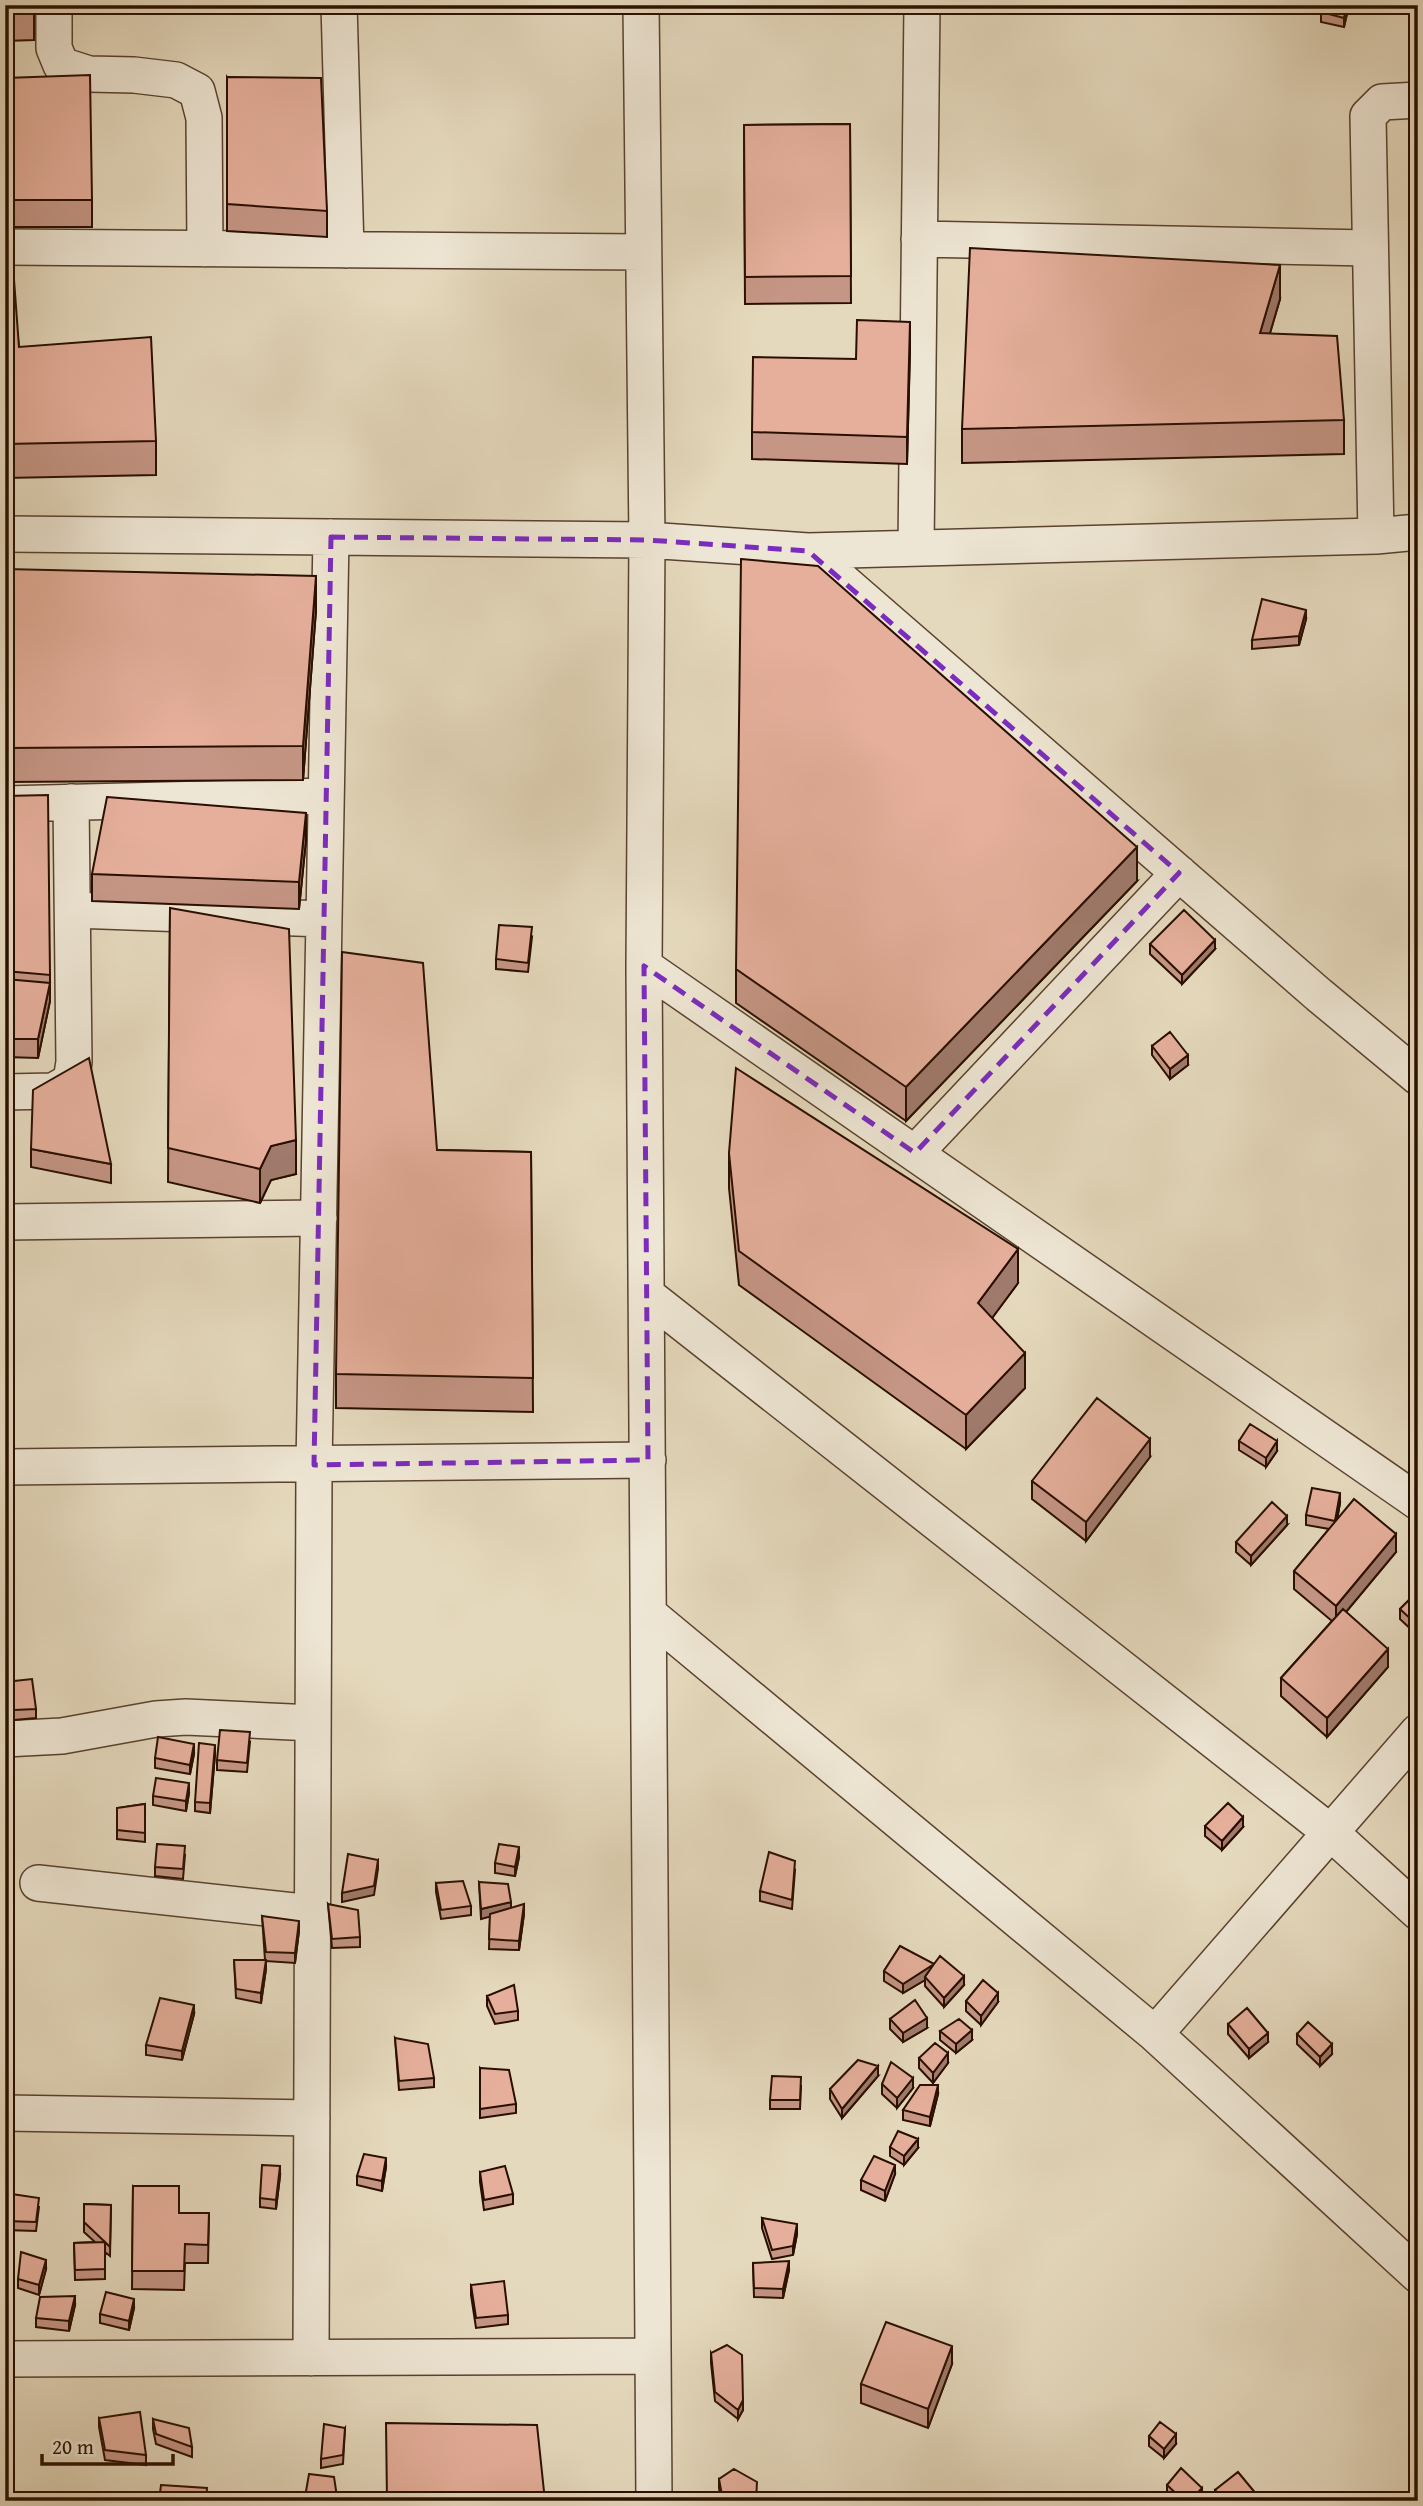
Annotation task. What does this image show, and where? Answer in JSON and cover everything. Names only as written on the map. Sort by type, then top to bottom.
[{"type":"street","points":[[54,5],[54,48],[61,65],[89,74],[176,79],[197,91],[204,118],[205,249]]},
{"type":"street","points":[[339,5],[345,250]]},
{"type":"street","points":[[641,5],[647,540],[644,966],[653,2356],[662,2496]]},
{"type":"street","points":[[916,548],[922,5]]},
{"type":"street","points":[[1376,536],[1368,116],[1382,102],[1418,100]]},
{"type":"street","points":[[919,239],[1369,248]]},
{"type":"street","points":[[5,247],[643,253]]},
{"type":"street","points":[[5,534],[647,540],[808,551],[1376,536],[1418,532]]},
{"type":"street","points":[[311,2358],[314,1465],[331,537]]},
{"type":"street","points":[[808,551],[1318,995],[1418,1077]]},
{"type":"street","points":[[5,804],[326,796]]},
{"type":"street","points":[[5,1092],[53,1091],[71,1081],[75,1062],[71,803]]},
{"type":"street","points":[[915,1153],[1179,873]]},
{"type":"street","points":[[74,910],[324,919]]},
{"type":"street","points":[[644,966],[1418,1502]]},
{"type":"street","points":[[5,1222],[319,1218]]},
{"type":"street","points":[[647,1295],[1330,1832],[1418,1912]]},
{"type":"street","points":[[5,1467],[648,1460]]},
{"type":"street","points":[[649,1614],[1155,2035],[1418,2275]]},
{"type":"street","points":[[5,1739],[62,1736],[186,1717],[313,1723]]},
{"type":"street","points":[[1155,2035],[1418,1732]]},
{"type":"street","points":[[38,1883],[312,1913]]},
{"type":"street","points":[[5,2113],[312,2118]]},
{"type":"street","points":[[5,2359],[653,2356]]},
{"type":"highlighted area","points":[[331,537],[647,540],[808,551],[1179,873],[915,1153],[644,966],[648,1460],[314,1465]]},
{"type":"building","points":[[5,5],[34,5],[34,14],[5,14]]},
{"type":"building","points":[[1323,5],[1347,5],[1344,18],[1321,12]]},
{"type":"building","points":[[90,75],[92,200],[5,200],[5,78]]},
{"type":"building","points":[[227,77],[321,78],[327,211],[227,204]]},
{"type":"building","points":[[850,124],[851,276],[745,277],[744,125]]},
{"type":"building","points":[[5,239],[11,239],[19,347],[151,337],[156,441],[5,444]]},
{"type":"building","points":[[970,248],[1280,265],[1260,333],[1337,336],[1344,420],[962,429]]},
{"type":"building","points":[[1413,317],[1418,317],[1418,443],[1411,443]]},
{"type":"building","points":[[857,320],[910,322],[907,437],[752,432],[753,357],[856,359]]},
{"type":"building","points":[[741,559],[818,566],[1137,847],[906,1087],[736,969]]},
{"type":"building","points":[[5,569],[316,576],[303,746],[5,748]]},
{"type":"building","points":[[1262,599],[1306,610],[1299,636],[1252,640]]},
{"type":"building","points":[[48,795],[50,975],[5,971],[5,796]]},
{"type":"building","points":[[107,797],[306,813],[299,882],[92,874]]},
{"type":"building","points":[[170,908],[289,929],[296,1140],[271,1146],[260,1169],[168,1148]]},
{"type":"building","points":[[1184,910],[1215,940],[1182,975],[1150,944]]},
{"type":"building","points":[[499,925],[532,927],[528,963],[496,959]]},
{"type":"building","points":[[342,952],[423,963],[437,1150],[531,1152],[533,1378],[336,1374]]},
{"type":"building","points":[[5,979],[50,983],[38,1039],[5,1039]]},
{"type":"building","points":[[1170,1032],[1188,1055],[1170,1069],[1152,1046]]},
{"type":"building","points":[[89,1058],[111,1164],[31,1149],[33,1090]]},
{"type":"building","points":[[736,1068],[1018,1249],[978,1303],[1025,1353],[966,1415],[739,1251],[729,1153]]},
{"type":"building","points":[[1097,1398],[1150,1439],[1086,1522],[1032,1481]]},
{"type":"building","points":[[1250,1424],[1277,1441],[1266,1458],[1239,1441]]},
{"type":"building","points":[[1312,1488],[1340,1493],[1335,1521],[1306,1515]]},
{"type":"building","points":[[1354,1499],[1396,1534],[1336,1606],[1294,1571]]},
{"type":"building","points":[[1272,1502],[1287,1516],[1251,1556],[1236,1542]]},
{"type":"building","points":[[1418,1591],[1418,1626],[1400,1609]]},
{"type":"building","points":[[1343,1609],[1388,1649],[1327,1718],[1281,1678]]},
{"type":"building","points":[[32,1679],[36,1709],[14,1710],[5,1690],[5,1682]]},
{"type":"building","points":[[220,1730],[250,1732],[247,1763],[217,1760]]},
{"type":"building","points":[[158,1737],[194,1744],[190,1765],[155,1758]]},
{"type":"building","points":[[199,1743],[215,1745],[210,1803],[195,1802]]},
{"type":"building","points":[[156,1778],[189,1783],[186,1801],[153,1796]]},
{"type":"building","points":[[1228,1803],[1243,1817],[1222,1841],[1205,1826]]},
{"type":"building","points":[[145,1804],[145,1833],[117,1830],[117,1808]]},
{"type":"building","points":[[157,1844],[185,1846],[183,1869],[155,1867]]},
{"type":"building","points":[[499,1844],[519,1847],[515,1867],[495,1863]]},
{"type":"building","points":[[769,1852],[795,1861],[792,1900],[760,1891]]},
{"type":"building","points":[[348,1854],[378,1860],[374,1886],[342,1893]]},
{"type":"building","points":[[463,1881],[471,1906],[441,1910],[436,1883]]},
{"type":"building","points":[[479,1882],[508,1884],[511,1902],[481,1909]]},
{"type":"building","points":[[328,1904],[358,1910],[360,1937],[332,1939]]},
{"type":"building","points":[[524,1904],[519,1941],[489,1939],[490,1914]]},
{"type":"building","points":[[262,1916],[299,1921],[295,1953],[266,1952]]},
{"type":"building","points":[[900,1946],[934,1964],[903,1984],[884,1971]]},
{"type":"building","points":[[940,1956],[964,1976],[944,1998],[925,1977]]},
{"type":"building","points":[[234,1960],[266,1960],[261,1993],[236,1989]]},
{"type":"building","points":[[983,1980],[998,1993],[981,2016],[966,2001]]},
{"type":"building","points":[[514,1985],[518,2011],[495,2014],[487,1996]]},
{"type":"building","points":[[160,1998],[194,2005],[182,2051],[146,2045]]},
{"type":"building","points":[[915,2000],[927,2018],[903,2033],[890,2019]]},
{"type":"building","points":[[1247,2008],[1268,2033],[1249,2049],[1228,2024]]},
{"type":"building","points":[[959,2019],[972,2030],[956,2044],[940,2031]]},
{"type":"building","points":[[1308,2022],[1332,2044],[1320,2057],[1297,2034]]},
{"type":"building","points":[[395,2038],[428,2044],[434,2078],[399,2081]]},
{"type":"building","points":[[935,2043],[948,2053],[933,2073],[919,2058]]},
{"type":"building","points":[[858,2060],[878,2066],[842,2109],[830,2089]]},
{"type":"building","points":[[891,2062],[913,2078],[897,2098],[882,2084]]},
{"type":"building","points":[[480,2068],[509,2070],[516,2104],[480,2109]]},
{"type":"building","points":[[772,2076],[801,2077],[800,2100],[770,2100]]},
{"type":"building","points":[[920,2085],[938,2085],[930,2117],[903,2110]]},
{"type":"building","points":[[898,2131],[918,2139],[904,2156],[890,2147]]},
{"type":"building","points":[[364,2154],[386,2158],[382,2181],[357,2176]]},
{"type":"building","points":[[874,2156],[895,2165],[885,2191],[861,2180]]},
{"type":"building","points":[[262,2165],[280,2166],[276,2200],[260,2198]]},
{"type":"building","points":[[505,2166],[513,2194],[484,2200],[480,2172]]},
{"type":"building","points":[[133,2186],[179,2186],[179,2213],[209,2213],[208,2245],[185,2244],[184,2271],[132,2271]]},
{"type":"building","points":[[5,2193],[39,2198],[36,2222],[5,2221]]},
{"type":"building","points":[[84,2204],[111,2205],[110,2247],[84,2222]]},
{"type":"building","points":[[762,2218],[797,2224],[793,2246],[772,2250]]},
{"type":"building","points":[[105,2242],[105,2269],[75,2270],[74,2243]]},
{"type":"building","points":[[21,2252],[46,2260],[39,2285],[18,2279]]},
{"type":"building","points":[[789,2261],[783,2289],[754,2288],[753,2263]]},
{"type":"building","points":[[504,2281],[508,2315],[476,2318],[471,2285]]},
{"type":"building","points":[[106,2292],[134,2299],[129,2321],[100,2314]]},
{"type":"building","points":[[75,2296],[69,2321],[36,2318],[40,2297]]},
{"type":"building","points":[[886,2322],[952,2346],[928,2409],[861,2384]]},
{"type":"building","points":[[727,2345],[742,2355],[743,2400],[738,2410],[715,2392],[711,2353]]},
{"type":"building","points":[[140,2412],[146,2455],[105,2450],[99,2418]]},
{"type":"building","points":[[153,2419],[189,2428],[192,2447],[156,2434]]},
{"type":"building","points":[[1160,2422],[1176,2434],[1164,2449],[1149,2436]]},
{"type":"building","points":[[386,2423],[537,2425],[545,2501],[387,2501]]},
{"type":"building","points":[[324,2424],[345,2428],[343,2455],[321,2459]]},
{"type":"building","points":[[1181,2468],[1202,2488],[1190,2501],[1184,2501],[1167,2485]]},
{"type":"building","points":[[734,2469],[757,2482],[756,2501],[723,2501],[719,2479]]},
{"type":"building","points":[[1238,2472],[1257,2495],[1250,2501],[1224,2501],[1215,2490]]},
{"type":"building","points":[[309,2474],[334,2477],[337,2497],[305,2497]]},
{"type":"building","points":[[161,2485],[207,2488],[206,2501],[159,2501]]}]
